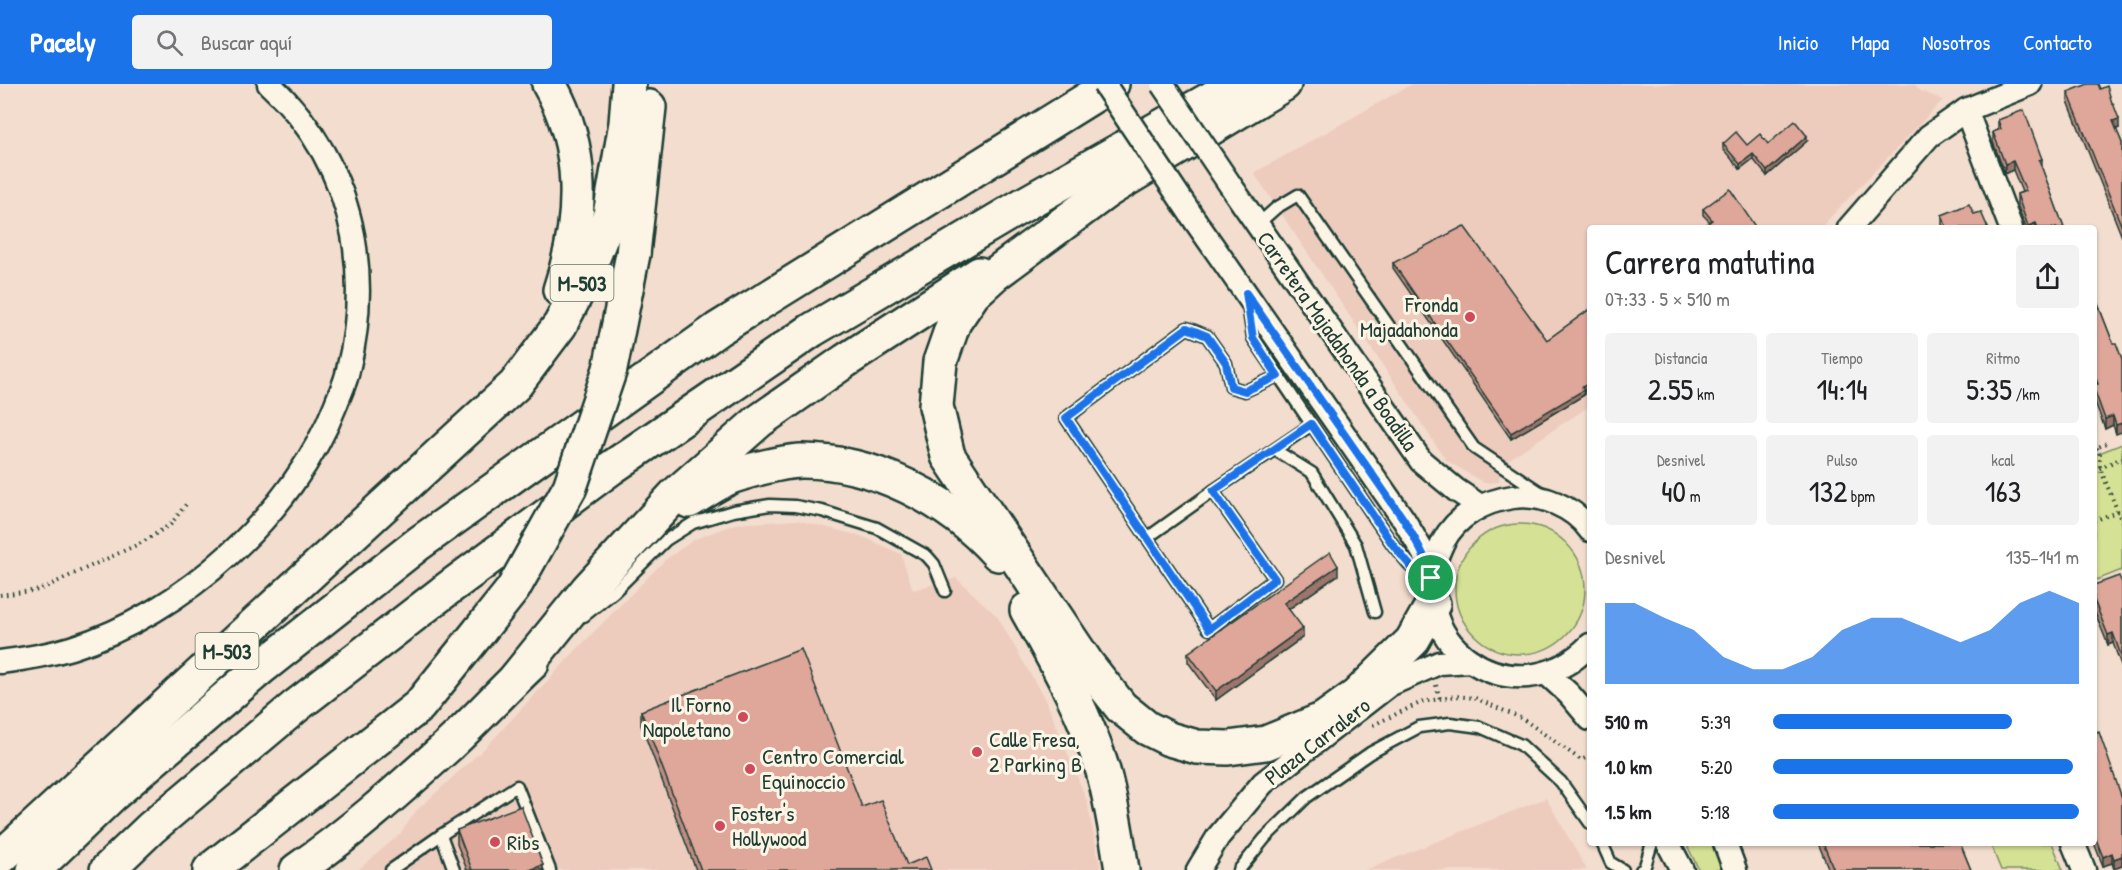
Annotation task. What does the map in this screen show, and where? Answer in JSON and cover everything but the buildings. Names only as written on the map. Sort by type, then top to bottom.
[{"type":"highway","points":[[453,442],[547,321],[568,267],[575,230],[578,170],[564,115],[549,84]]},
{"type":"highway","name":"M-503","points":[[0,858],[515,385],[560,325],[586,275],[610,215],[626,123],[629,84]]},
{"type":"highway","name":"M-503","points":[[210,870],[420,706],[513,589],[570,488],[610,369],[633,254],[651,84]]},
{"type":"highway","points":[[33,870],[111,796],[262,668],[418,544],[718,329],[1112,84]]},
{"type":"highway","points":[[107,870],[151,828],[296,706],[450,587],[611,468],[812,330],[1028,202],[1237,84]]},
{"type":"highway","points":[[516,678],[588,589],[675,495],[759,421],[845,361],[1119,182],[1284,84]]},
{"type":"highway","points":[[1119,182],[995,274],[973,294],[954,322],[940,362],[936,406],[948,456],[1053,616],[1088,665],[1121,706],[1148,728],[1168,739],[1197,747],[1228,748],[1266,743],[1324,718],[1356,696],[1412,641],[1432,591]]},
{"type":"highway","points":[[297,870],[321,854],[450,743],[567,630],[626,564],[686,503],[732,477],[798,461],[826,462],[890,479],[925,495],[948,510],[987,542],[1053,616]]},
{"type":"highway","points":[[948,510],[1024,605],[1072,692],[1103,771],[1117,834],[1122,870]]},
{"type":"highway","points":[[1356,696],[1389,685]]},
{"type":"street","points":[[0,662],[20,660],[72,648],[115,631],[164,605],[212,570],[253,532],[293,485],[325,433],[348,371],[358,313],[357,260],[347,206],[324,152],[291,104],[269,84]]},
{"type":"street","points":[[1104,84],[1196,222],[1404,520],[1424,554],[1440,626],[1453,646],[1471,661],[1488,670],[1507,676],[1526,677],[1546,674],[1570,663],[1587,648]]},
{"type":"street","name":"Carretera Majadahonda a Boadilla","points":[[1162,84],[1421,461],[1455,490],[1480,506]]},
{"type":"street","points":[[1852,225],[1929,136],[1966,110],[2030,84]]},
{"type":"street","points":[[1966,110],[2010,225]]},
{"type":"street","points":[[1432,591],[1436,556],[1447,536],[1462,518],[1480,506],[1500,499],[1520,496],[1540,498],[1559,504],[1587,522]]},
{"type":"street","name":"Plaza Carralero","points":[[1198,870],[1218,837],[1263,783],[1389,685],[1439,663],[1471,661]]},
{"type":"street","points":[[1546,674],[1569,694],[1587,715]]},
{"type":"street","points":[[1670,846],[1682,870]]},
{"type":"street","points":[[1726,846],[1735,870]]},
{"type":"street","points":[[2074,846],[2084,870]]},
{"type":"lane","points":[[1257,225],[1276,208],[1298,195],[1474,448],[1559,504]]},
{"type":"lane","points":[[1246,293],[1253,338],[1393,545],[1432,591]]},
{"type":"lane","points":[[1213,491],[1275,579],[1209,629],[1066,418],[1187,328],[1207,336],[1226,363],[1231,387],[1245,391],[1278,376]]},
{"type":"lane","points":[[1147,538],[1311,424]]},
{"type":"lane","points":[[1275,450],[1312,473],[1356,545],[1376,612]]},
{"type":"lane","points":[[567,630],[614,592],[666,540],[693,523],[733,511],[770,505],[795,506],[822,511],[877,528],[927,556],[934,564],[945,591]]},
{"type":"lane","points":[[1239,870],[1264,838],[1307,797],[1370,753],[1419,727],[1450,723],[1480,727],[1521,745],[1561,782],[1587,819]]},
{"type":"lane","points":[[391,870],[517,786],[550,870]]},
{"type":"lane","points":[[441,835],[454,870]]},
{"type":"lane","points":[[1603,846],[1611,863],[1623,870]]},
{"type":"lane","points":[[1643,870],[1651,846]]},
{"type":"path","points":[[2097,448],[2109,442]]},
{"type":"path","points":[[2097,449],[2100,453],[2100,468],[2122,522]]},
{"type":"path","points":[[2097,470],[2122,458]]},
{"type":"path","points":[[0,595],[39,590],[143,542],[171,524],[187,503]]},
{"type":"path","points":[[2097,520],[2118,511]]},
{"type":"shaded area","name":"Fronda Majadahonda","points":[[1412,84],[1915,84],[1919,90],[1943,100],[1823,225],[1587,225],[1587,408],[1500,466],[1499,482],[1484,483],[1446,460],[1254,173]]},
{"type":"shaded area","points":[[797,520],[864,537],[901,554],[913,590],[956,578],[997,616],[1047,703],[1087,801],[1101,870],[358,870],[400,834],[417,810],[489,744],[577,649],[665,560],[695,539],[735,524]]},
{"type":"shaded area","points":[[1546,798],[1587,870],[1365,870]]},
{"type":"green space","points":[[2122,444],[2122,570],[2097,580],[2097,454]]},
{"type":"green space","points":[[1520,524],[1545,529],[1566,543],[1580,564],[1585,589],[1580,614],[1566,635],[1545,649],[1520,654],[1495,649],[1474,635],[1460,614],[1455,589],[1460,564],[1474,543],[1495,529]]},
{"type":"green space","points":[[1687,846],[1715,846],[1724,870],[1699,870]]},
{"type":"green space","points":[[1991,846],[2053,846],[2063,870],[2001,870]]},
{"type":"place","name":"Fronda Majadahonda","points":[[1470,317]]},
{"type":"place","name":"Il Forno Napoletano","points":[[743,717]]},
{"type":"place","name":"Calle Fresa, 2 Parking B","points":[[977,752]]},
{"type":"place","name":"Centro Comercial Equinoccio","points":[[750,769]]},
{"type":"place","name":"Foster's Hollywood","points":[[720,826]]},
{"type":"place","name":"Ribs","points":[[495,842]]},
{"type":"route","points":[[1246,293],[1404,520],[1424,554],[1431,578],[1431,591],[1393,545],[1311,424],[1213,491],[1275,579],[1209,629],[1066,418],[1187,328],[1207,336],[1226,363],[1231,387],[1245,391],[1278,376],[1253,338],[1246,293]]}]
